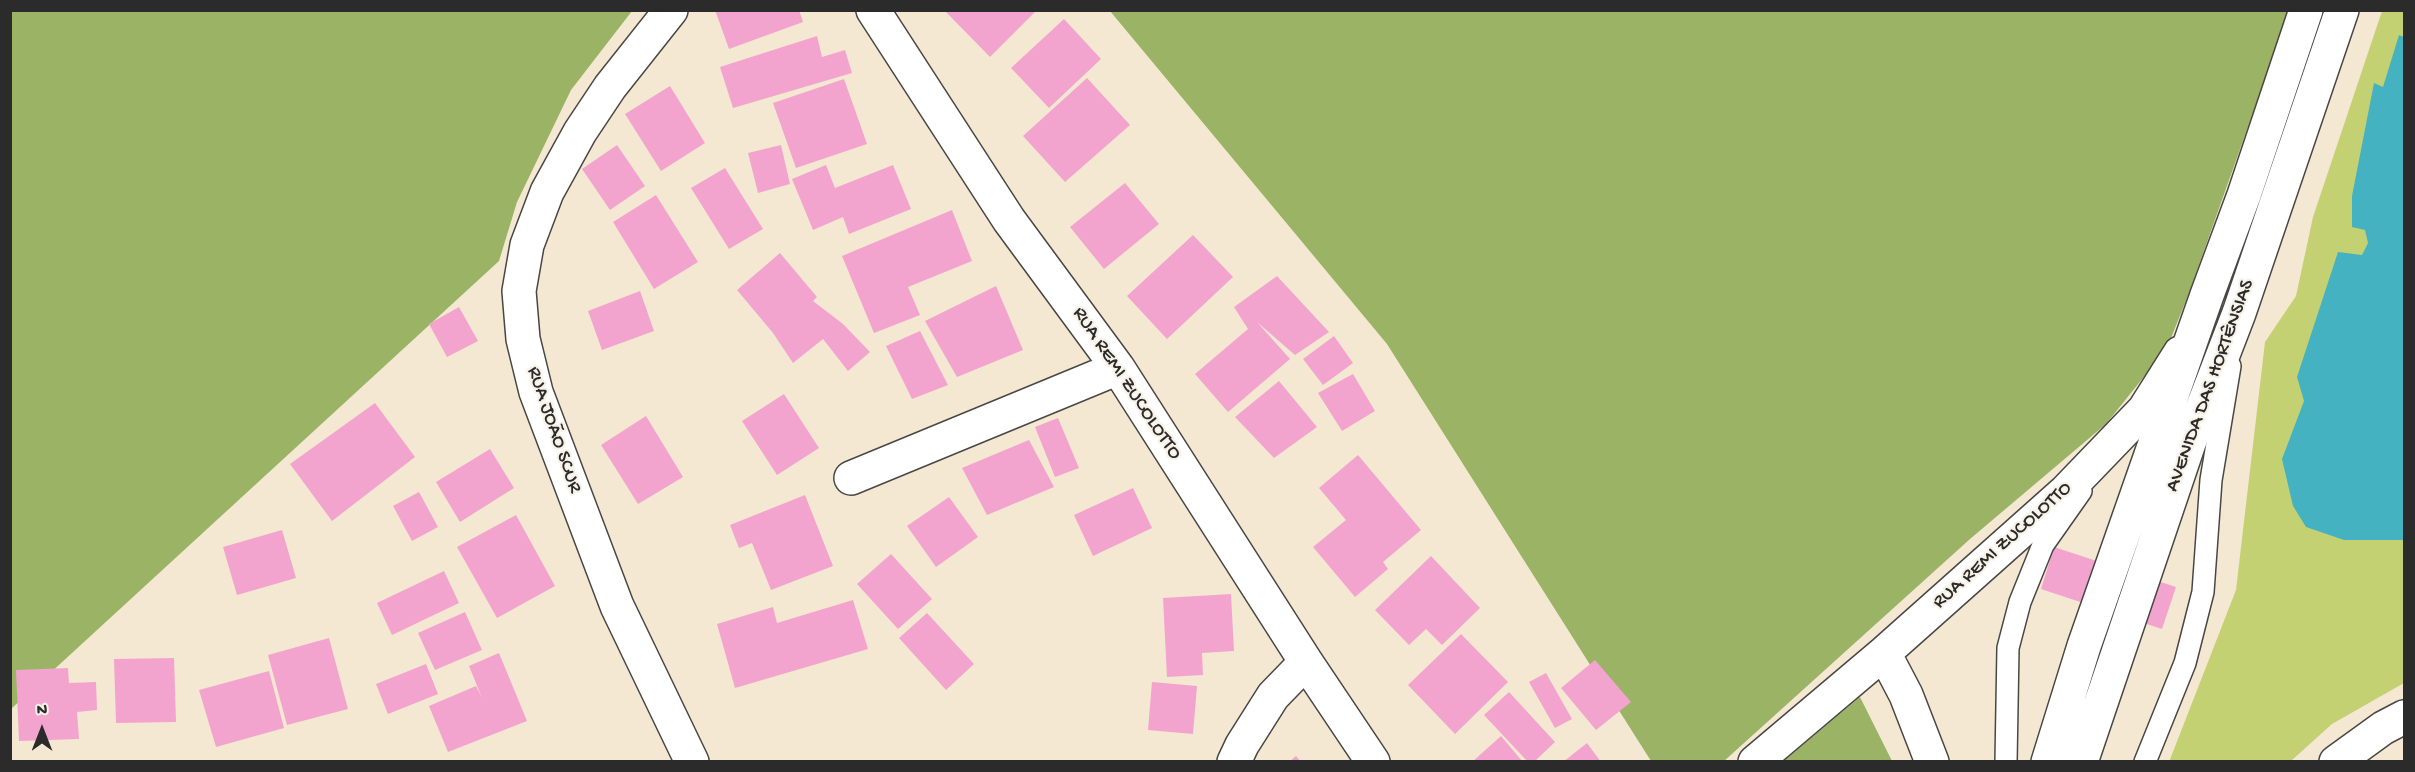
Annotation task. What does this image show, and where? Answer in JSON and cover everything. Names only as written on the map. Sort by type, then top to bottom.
[{"type":"street","name":"RUA JOÃO SCUR","points":[[671,10],[610,87],[580,132],[547,192],[527,245],[519,291],[523,339],[536,392],[617,606],[692,762]]},
{"type":"street","name":"RUA REMI ZUCOLOTTO","points":[[873,10],[1009,220],[1118,368],[1306,662],[1374,762]]},
{"type":"street","name":"AVENIDA DAS HORTÊNSIAS","points":[[2048,762],[2084,646],[2244,195],[2306,10]]},
{"type":"street","name":"AVENIDA DAS HORTÊNSIAS","points":[[2081,762],[2189,444],[2239,313],[2342,10]]},
{"type":"street","name":"RUA REMI ZUCOLOTTO","points":[[1755,762],[1884,653],[2066,491],[2114,444],[2144,410],[2182,349],[2207,294]]},
{"type":"street","points":[[851,478],[1118,368]]},
{"type":"street","points":[[1884,653],[1906,695],[1932,762]]},
{"type":"street","points":[[1234,762],[1273,696],[1306,662]]},
{"type":"street","points":[[2336,762],[2383,728],[2404,717]]},
{"type":"lane","points":[[2145,762],[2185,663],[2204,592],[2211,480],[2239,313]]},
{"type":"lane","points":[[2006,762],[2008,648],[2020,602],[2043,545],[2114,444]]},
{"type":"green space","points":[[11,11],[632,11],[571,90],[517,202],[499,261],[11,709]]},
{"type":"green space","points":[[1110,11],[2289,11],[2189,293],[2167,348],[2106,424],[1970,539],[1723,762],[1651,761],[1387,344]]},
{"type":"green space","points":[[2382,11],[2404,11],[2404,683],[2332,724],[2291,761],[2169,762],[2236,590],[2265,342],[2296,296],[2313,217]]},
{"type":"green space","points":[[1860,697],[1892,761],[1784,761]]},
{"type":"water","points":[[2399,35],[2404,37],[2404,540],[2344,540],[2306,527],[2293,506],[2282,459],[2304,401],[2297,377],[2338,252],[2362,255],[2368,243],[2365,230],[2352,227],[2352,196],[2374,83],[2383,87]]},
{"type":"building","points":[[715,10],[799,10],[803,22],[729,49]]},
{"type":"building","points":[[944,10],[1037,10],[990,57]]},
{"type":"building","points":[[1064,19],[1101,59],[1049,108],[1011,68]]},
{"type":"building","points":[[817,36],[822,57],[845,50],[852,73],[733,108],[720,67]]},
{"type":"building","points":[[1087,78],[1130,125],[1065,182],[1023,136]]},
{"type":"building","points":[[844,79],[867,144],[796,168],[773,103]]},
{"type":"building","points":[[670,86],[705,143],[661,171],[625,114]]},
{"type":"building","points":[[617,145],[645,186],[610,210],[582,169]]},
{"type":"building","points":[[781,145],[790,184],[758,193],[748,153]]},
{"type":"building","points":[[826,165],[835,188],[893,165],[911,209],[849,234],[843,217],[813,230],[792,179]]},
{"type":"building","points":[[725,168],[763,229],[729,249],[691,188]]},
{"type":"building","points":[[1125,183],[1159,224],[1104,269],[1070,227]]},
{"type":"building","points":[[656,195],[698,262],[654,289],[613,222]]},
{"type":"building","points":[[952,210],[972,261],[908,287],[920,315],[874,333],[842,256]]},
{"type":"building","points":[[1193,235],[1233,277],[1167,339],[1127,296]]},
{"type":"building","points":[[780,253],[817,297],[813,301],[843,324],[870,352],[848,371],[823,339],[793,363],[773,333],[737,290]]},
{"type":"building","points":[[1277,276],[1329,332],[1295,355],[1257,322],[1290,359],[1228,412],[1195,374],[1248,329],[1234,307]]},
{"type":"building","points":[[996,286],[1023,350],[957,377],[925,321]]},
{"type":"building","points":[[640,291],[654,331],[602,350],[588,311]]},
{"type":"building","points":[[459,307],[478,341],[447,357],[429,324]]},
{"type":"building","points":[[920,331],[948,385],[912,399],[886,346]]},
{"type":"building","points":[[1334,336],[1353,363],[1323,385],[1303,359]]},
{"type":"building","points":[[1353,374],[1375,411],[1342,431],[1318,393]]},
{"type":"building","points":[[1279,381],[1317,427],[1274,458],[1235,417]]},
{"type":"building","points":[[784,394],[819,448],[777,475],[742,421]]},
{"type":"building","points":[[375,403],[415,457],[332,521],[290,464]]},
{"type":"building","points":[[646,416],[683,477],[638,504],[601,445]]},
{"type":"building","points":[[1058,418],[1079,468],[1055,477],[1035,427]]},
{"type":"building","points":[[1029,440],[1054,487],[987,515],[962,468]]},
{"type":"building","points":[[490,449],[514,488],[460,522],[436,482]]},
{"type":"building","points":[[1358,455],[1421,530],[1383,562],[1388,569],[1355,597],[1313,547],[1346,520],[1319,488]]},
{"type":"building","points":[[1133,488],[1152,528],[1093,556],[1074,515]]},
{"type":"building","points":[[419,492],[438,527],[412,541],[393,506]]},
{"type":"building","points":[[805,495],[833,566],[771,590],[752,543],[739,548],[730,525]]},
{"type":"building","points":[[949,497],[978,537],[936,567],[907,526]]},
{"type":"building","points":[[516,515],[555,586],[497,618],[457,547]]},
{"type":"building","points":[[282,530],[296,578],[237,595],[223,547]]},
{"type":"building","points":[[2054,547],[2176,587],[2162,629],[2041,589]]},
{"type":"building","points":[[891,554],[932,599],[898,629],[857,584]]},
{"type":"building","points":[[1431,556],[1480,608],[1442,645],[1426,629],[1409,645],[1375,610]]},
{"type":"building","points":[[444,571],[459,603],[392,635],[377,603]]},
{"type":"building","points":[[1231,594],[1234,651],[1202,653],[1203,675],[1167,677],[1163,598]]},
{"type":"building","points":[[853,600],[868,649],[735,688],[717,624],[773,607],[777,623]]},
{"type":"building","points":[[465,612],[482,650],[435,670],[418,633]]},
{"type":"building","points":[[927,613],[974,664],[946,690],[899,638]]},
{"type":"building","points":[[1461,634],[1508,682],[1455,734],[1408,685]]},
{"type":"building","points":[[329,638],[348,709],[287,725],[268,655]]},
{"type":"building","points":[[499,653],[527,721],[448,752],[429,706],[476,686],[482,698],[469,666]]},
{"type":"building","points":[[174,658],[176,722],[116,723],[114,659]]},
{"type":"building","points":[[1595,660],[1631,702],[1596,730],[1561,688]]},
{"type":"building","points":[[426,664],[438,694],[388,714],[376,684]]},
{"type":"building","points":[[68,668],[69,683],[96,682],[97,710],[77,712],[79,739],[19,741],[16,670]]},
{"type":"building","points":[[269,671],[284,728],[216,747],[199,690]]},
{"type":"building","points":[[1546,673],[1572,719],[1555,728],[1529,682]]},
{"type":"building","points":[[1152,682],[1197,686],[1193,734],[1148,730]]},
{"type":"building","points":[[1509,692],[1555,742],[1534,762],[1528,762],[1484,715]]},
{"type":"building","points":[[1501,736],[1523,762],[1472,762]]},
{"type":"building","points":[[1587,743],[1601,762],[1563,762]]},
{"type":"building","points":[[1296,756],[1301,762],[1289,762]]}]
